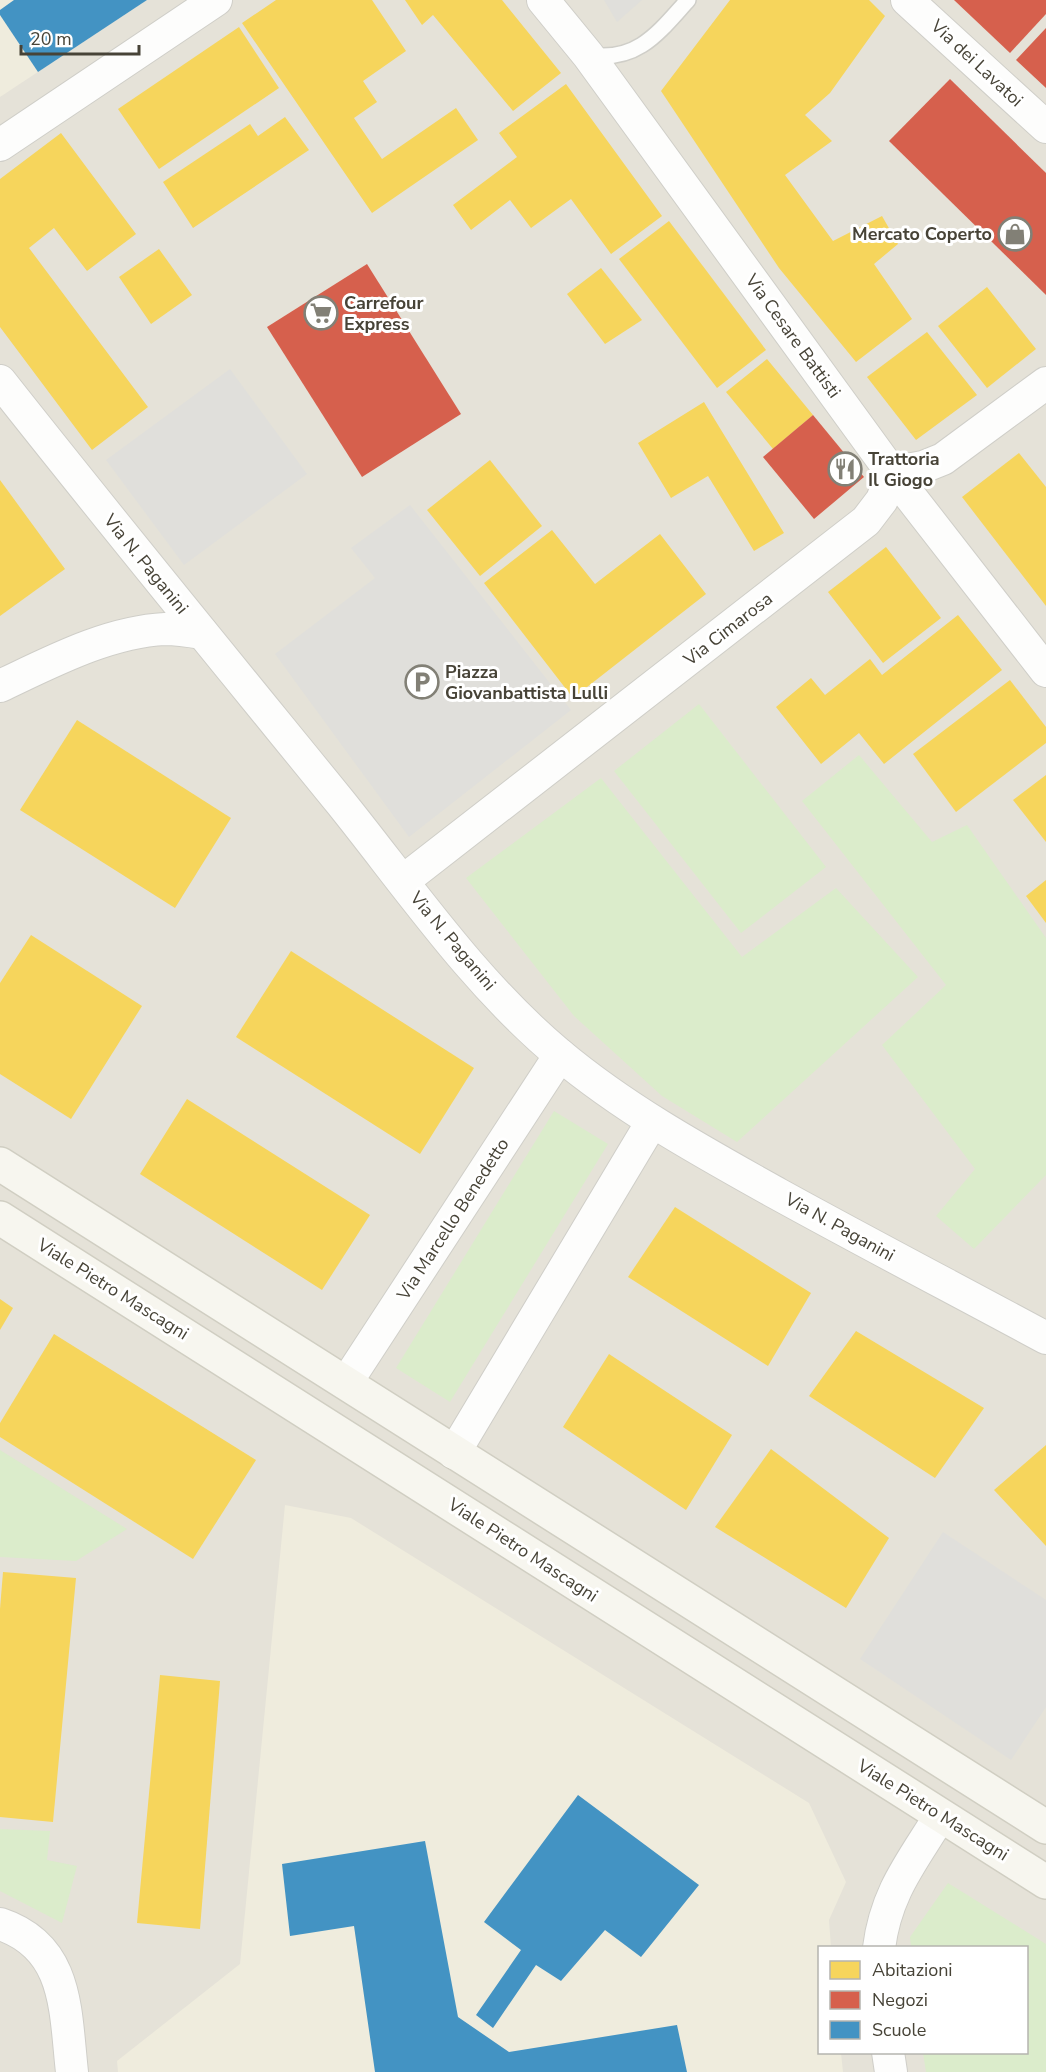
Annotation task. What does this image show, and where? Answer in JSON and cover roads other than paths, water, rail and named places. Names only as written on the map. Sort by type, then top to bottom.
[{"type":"main road","points":[[0,1164],[1046,1827]]},
{"type":"main road","name":"Viale Pietro Mascagni","points":[[0,1218],[1046,1882]]},
{"type":"street","points":[[0,145],[216,0]]},
{"type":"street","name":"Via Cesare Battisti","points":[[543,0],[588,55],[892,473],[1046,671]]},
{"type":"street","name":"Via dei Lavatoi","points":[[907,0],[1046,128]]},
{"type":"street","name":"Via N. Paganini","points":[[0,381],[151,573],[448,939],[513,1012],[560,1055],[652,1122],[837,1227],[1046,1338]]},
{"type":"street","points":[[892,473],[923,467],[944,459],[1046,383]]},
{"type":"street","name":"Via Cimarosa","points":[[403,881],[866,521],[882,500],[892,473]]},
{"type":"street","points":[[0,686],[74,652],[145,631],[167,629],[202,633]]},
{"type":"street","name":"Via Marcello Benedetto","points":[[346,1383],[560,1055]]},
{"type":"street","points":[[454,1453],[652,1122]]},
{"type":"street","points":[[879,1946],[882,1922],[890,1898],[940,1815]]},
{"type":"street","points":[[0,1924],[19,1930],[37,1945],[52,1963],[64,2002],[72,2072]]},
{"type":"street","points":[[888,2054],[891,2072]]},
{"type":"lane","points":[[588,55],[609,58],[625,54],[643,45],[655,36],[688,0]]},
{"type":"place","name":"Mercato Coperto","points":[[1015,234]]},
{"type":"place","name":"Carrefour Express","points":[[321,313]]},
{"type":"place","name":"Trattoria Il Giogo","points":[[845,469]]},
{"type":"place","name":"Piazza Giovanbattista Lulli","points":[[422,682]]}]
